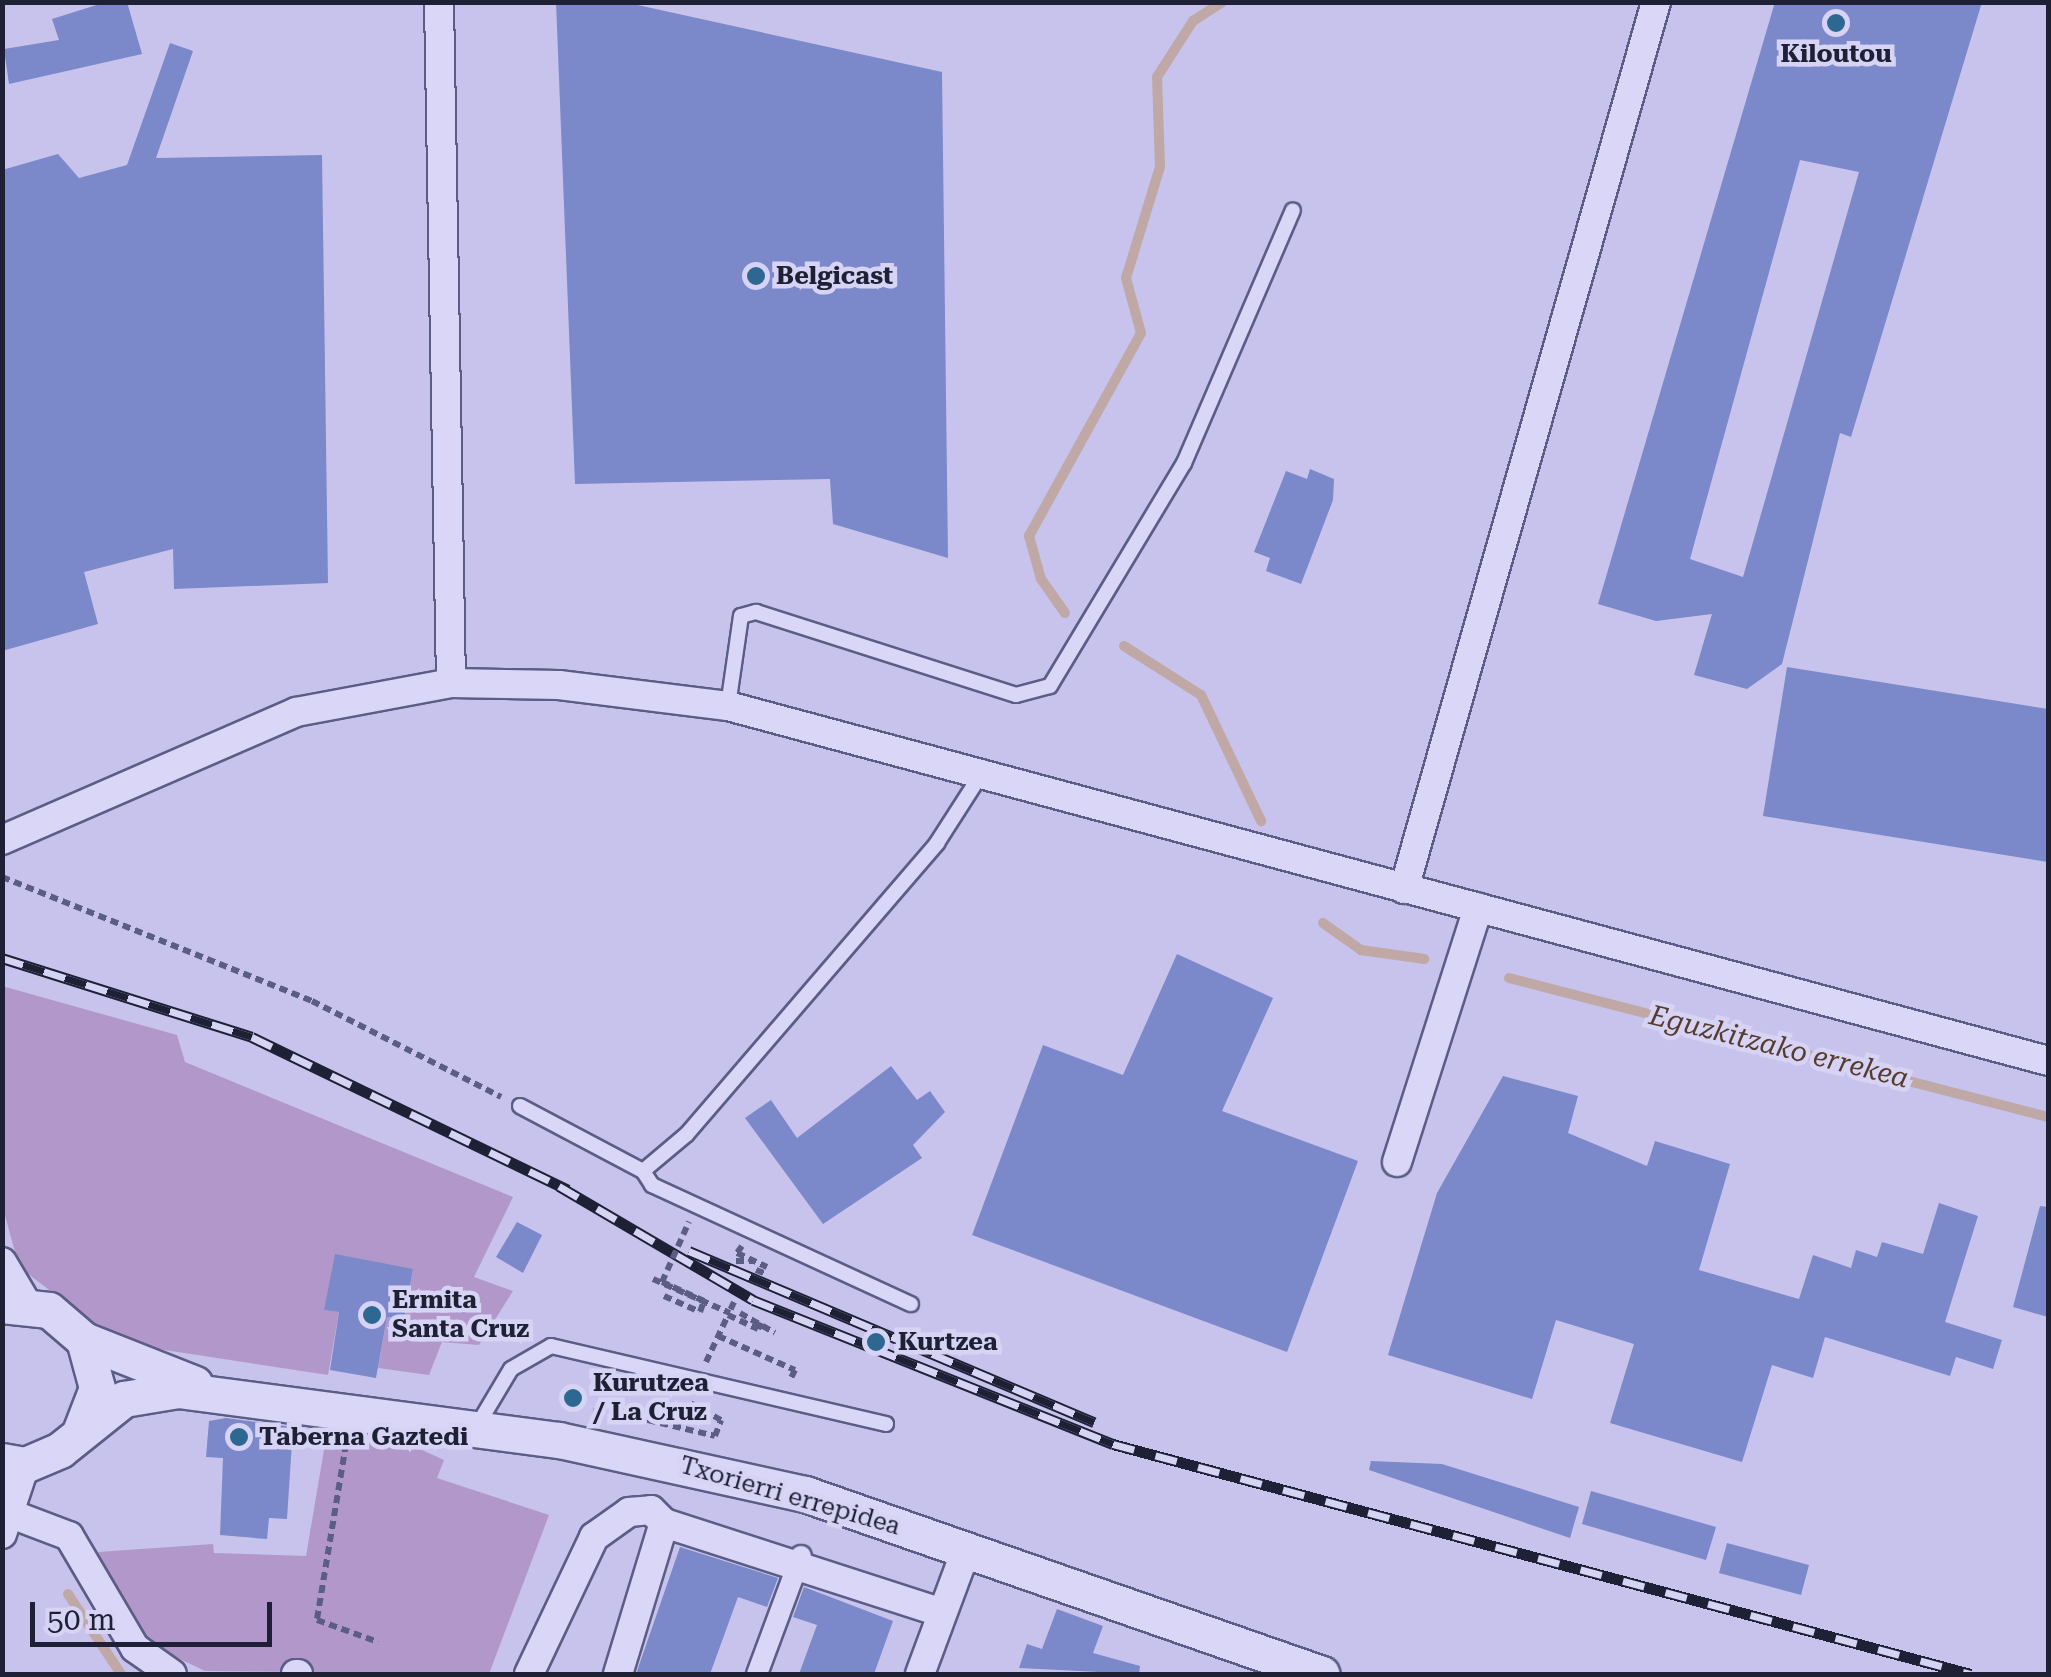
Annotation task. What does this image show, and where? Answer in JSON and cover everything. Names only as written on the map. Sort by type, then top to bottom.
[{"type":"street","points":[[439,2],[451,683]]},
{"type":"street","points":[[1404,890],[1656,2]]},
{"type":"street","points":[[2,840],[296,712],[451,683],[728,706],[2048,1061]]},
{"type":"street","points":[[1397,1162],[1478,908]]},
{"type":"street","points":[[2,1262],[15,1304]]},
{"type":"street","name":"Txorierri errepidea","points":[[15,1304],[84,1340],[239,1395]]},
{"type":"street","points":[[79,1433],[97,1388],[84,1340]]},
{"type":"street","name":"Txorierri errepidea","points":[[14,1462],[79,1433],[124,1398],[239,1395],[477,1427],[805,1494],[1322,1674]]},
{"type":"street","points":[[14,1462],[7,1524],[70,1536],[135,1648],[172,1674]]},
{"type":"street","points":[[529,1674],[594,1537],[628,1512],[651,1510],[664,1524],[799,1561],[942,1612]]},
{"type":"street","points":[[618,1674],[664,1524]]},
{"type":"street","points":[[920,1674],[966,1550]]},
{"type":"street","points":[[757,1674],[799,1561]]},
{"type":"lane","points":[[728,706],[741,616],[756,612],[1016,694],[1050,686],[1184,463],[1294,210]]},
{"type":"lane","points":[[643,1172],[687,1134],[924,857],[980,776]]},
{"type":"lane","points":[[520,1106],[643,1172],[652,1185],[911,1304]]},
{"type":"lane","points":[[477,1427],[511,1369],[551,1346],[886,1424]]},
{"type":"path","points":[[2,877],[312,1001],[520,1106]]},
{"type":"path","points":[[653,1279],[665,1284],[704,1301],[700,1312],[664,1296],[665,1284],[689,1222]]},
{"type":"path","points":[[736,1260],[753,1261]]},
{"type":"path","points":[[665,1284],[758,1330],[761,1323]]},
{"type":"path","points":[[704,1368],[734,1302]]},
{"type":"path","points":[[740,1313],[775,1334]]},
{"type":"path","points":[[718,1336],[795,1370],[792,1378],[758,1370]]},
{"type":"path","points":[[707,1359],[724,1363]]},
{"type":"path","points":[[594,1421],[598,1408],[715,1436],[721,1420],[688,1402]]},
{"type":"path","points":[[338,1433],[348,1434],[317,1620],[378,1642]]},
{"type":"shaded area","points":[[2,986],[177,1035],[185,1062],[513,1197],[474,1277],[513,1291],[479,1345],[442,1342],[429,1375],[378,1368],[387,1317],[404,1319],[413,1269],[325,1310],[339,1312],[328,1375],[119,1343],[19,1267],[3,1208]]},
{"type":"shaded area","points":[[327,1432],[422,1450],[444,1460],[437,1478],[549,1515],[489,1674],[205,1671],[159,1649],[118,1605],[98,1552],[213,1544],[214,1553],[306,1556]]},
{"type":"building","points":[[106,2],[127,2],[142,54],[9,84],[4,49],[59,40],[52,19]]},
{"type":"building","name":"Belgicast","points":[[556,2],[624,2],[942,72],[948,558],[833,524],[830,479],[575,484]]},
{"type":"building","points":[[1775,2],[1982,2],[1851,437],[1840,433],[1782,664],[1747,689],[1694,675],[1712,614],[1656,621],[1598,604]],"holes":[[[1800,160],[1859,172],[1743,577],[1690,559]]]},
{"type":"building","points":[[170,43],[193,51],[156,158],[322,155],[328,583],[174,589],[173,549],[84,572],[98,624],[2,651],[2,170],[58,154],[79,178],[127,165]]},
{"type":"building","points":[[1310,469],[1334,479],[1333,500],[1301,584],[1266,571],[1270,558],[1254,552],[1286,471],[1307,479]]},
{"type":"building","points":[[1787,667],[2048,709],[2048,862],[1763,816]]},
{"type":"building","points":[[1177,954],[1273,998],[1222,1111],[1358,1161],[1287,1352],[972,1235],[1043,1045],[1123,1075]]},
{"type":"building","points":[[891,1066],[917,1100],[930,1091],[945,1112],[913,1145],[922,1158],[823,1224],[745,1118],[771,1100],[797,1138]]},
{"type":"building","points":[[1503,1076],[1578,1096],[1568,1133],[1647,1166],[1655,1141],[1730,1164],[1699,1270],[1799,1299],[1813,1255],[1851,1268],[1856,1250],[1877,1257],[1882,1242],[1923,1254],[1939,1203],[1978,1216],[1945,1322],[2002,1340],[1993,1369],[1956,1357],[1950,1376],[1825,1337],[1813,1378],[1772,1365],[1742,1462],[1610,1423],[1634,1344],[1556,1320],[1532,1399],[1388,1355],[1437,1193]]},
{"type":"building","points":[[2040,1206],[2048,1207],[2048,1317],[2013,1307]]},
{"type":"building","points":[[517,1222],[542,1235],[523,1273],[496,1257]]},
{"type":"building","name":"Ermita Santa Cruz","points":[[335,1254],[413,1269],[404,1319],[387,1317],[376,1378],[330,1370],[339,1312],[324,1310]]},
{"type":"building","points":[[226,1418],[293,1427],[287,1519],[269,1518],[267,1539],[220,1535],[223,1458],[206,1457],[209,1421]]},
{"type":"building","points":[[1371,1461],[1442,1464],[1579,1507],[1570,1538],[1369,1470]]},
{"type":"building","points":[[1591,1491],[1716,1527],[1706,1560],[1582,1524]]},
{"type":"building","points":[[1727,1543],[1809,1565],[1801,1595],[1719,1573]]},
{"type":"building","points":[[680,1547],[778,1578],[767,1607],[738,1597],[710,1674],[636,1674]]},
{"type":"building","points":[[804,1587],[893,1621],[874,1674],[799,1674],[817,1625],[793,1617]]},
{"type":"building","points":[[1057,1609],[1103,1626],[1093,1653],[1140,1666],[1139,1674],[1019,1668],[1027,1644],[1042,1649]]},
{"type":"waterway","name":"Eguzkitzako errekea","points":[[1065,613],[1041,579],[1029,536],[1141,333],[1126,278],[1160,167],[1157,77],[1193,21],[1222,2]]},
{"type":"waterway","name":"Eguzkitzako errekea","points":[[1124,646],[1201,695],[1261,821]]},
{"type":"waterway","name":"Eguzkitzako errekea","points":[[1323,923],[1361,950],[1424,959]]},
{"type":"waterway","name":"Eguzkitzako errekea","points":[[1509,978],[2048,1117]]},
{"type":"waterway","points":[[68,1594],[121,1674]]},
{"type":"railway","points":[[2,958],[252,1037],[568,1190]]},
{"type":"railway","points":[[559,1186],[753,1300],[1113,1444],[1971,1674]]},
{"type":"railway","points":[[689,1251],[1094,1422]]},
{"type":"place","name":"Kiloutou","points":[[1836,23]]},
{"type":"place","name":"Belgicast","points":[[756,276]]},
{"type":"place","name":"Ermita Santa Cruz","points":[[372,1315]]},
{"type":"place","name":"Kurtzea","points":[[876,1342]]},
{"type":"place","name":"Kurutzea / La Cruz","points":[[573,1398]]},
{"type":"place","name":"Taberna Gaztedi","points":[[239,1437]]}]
